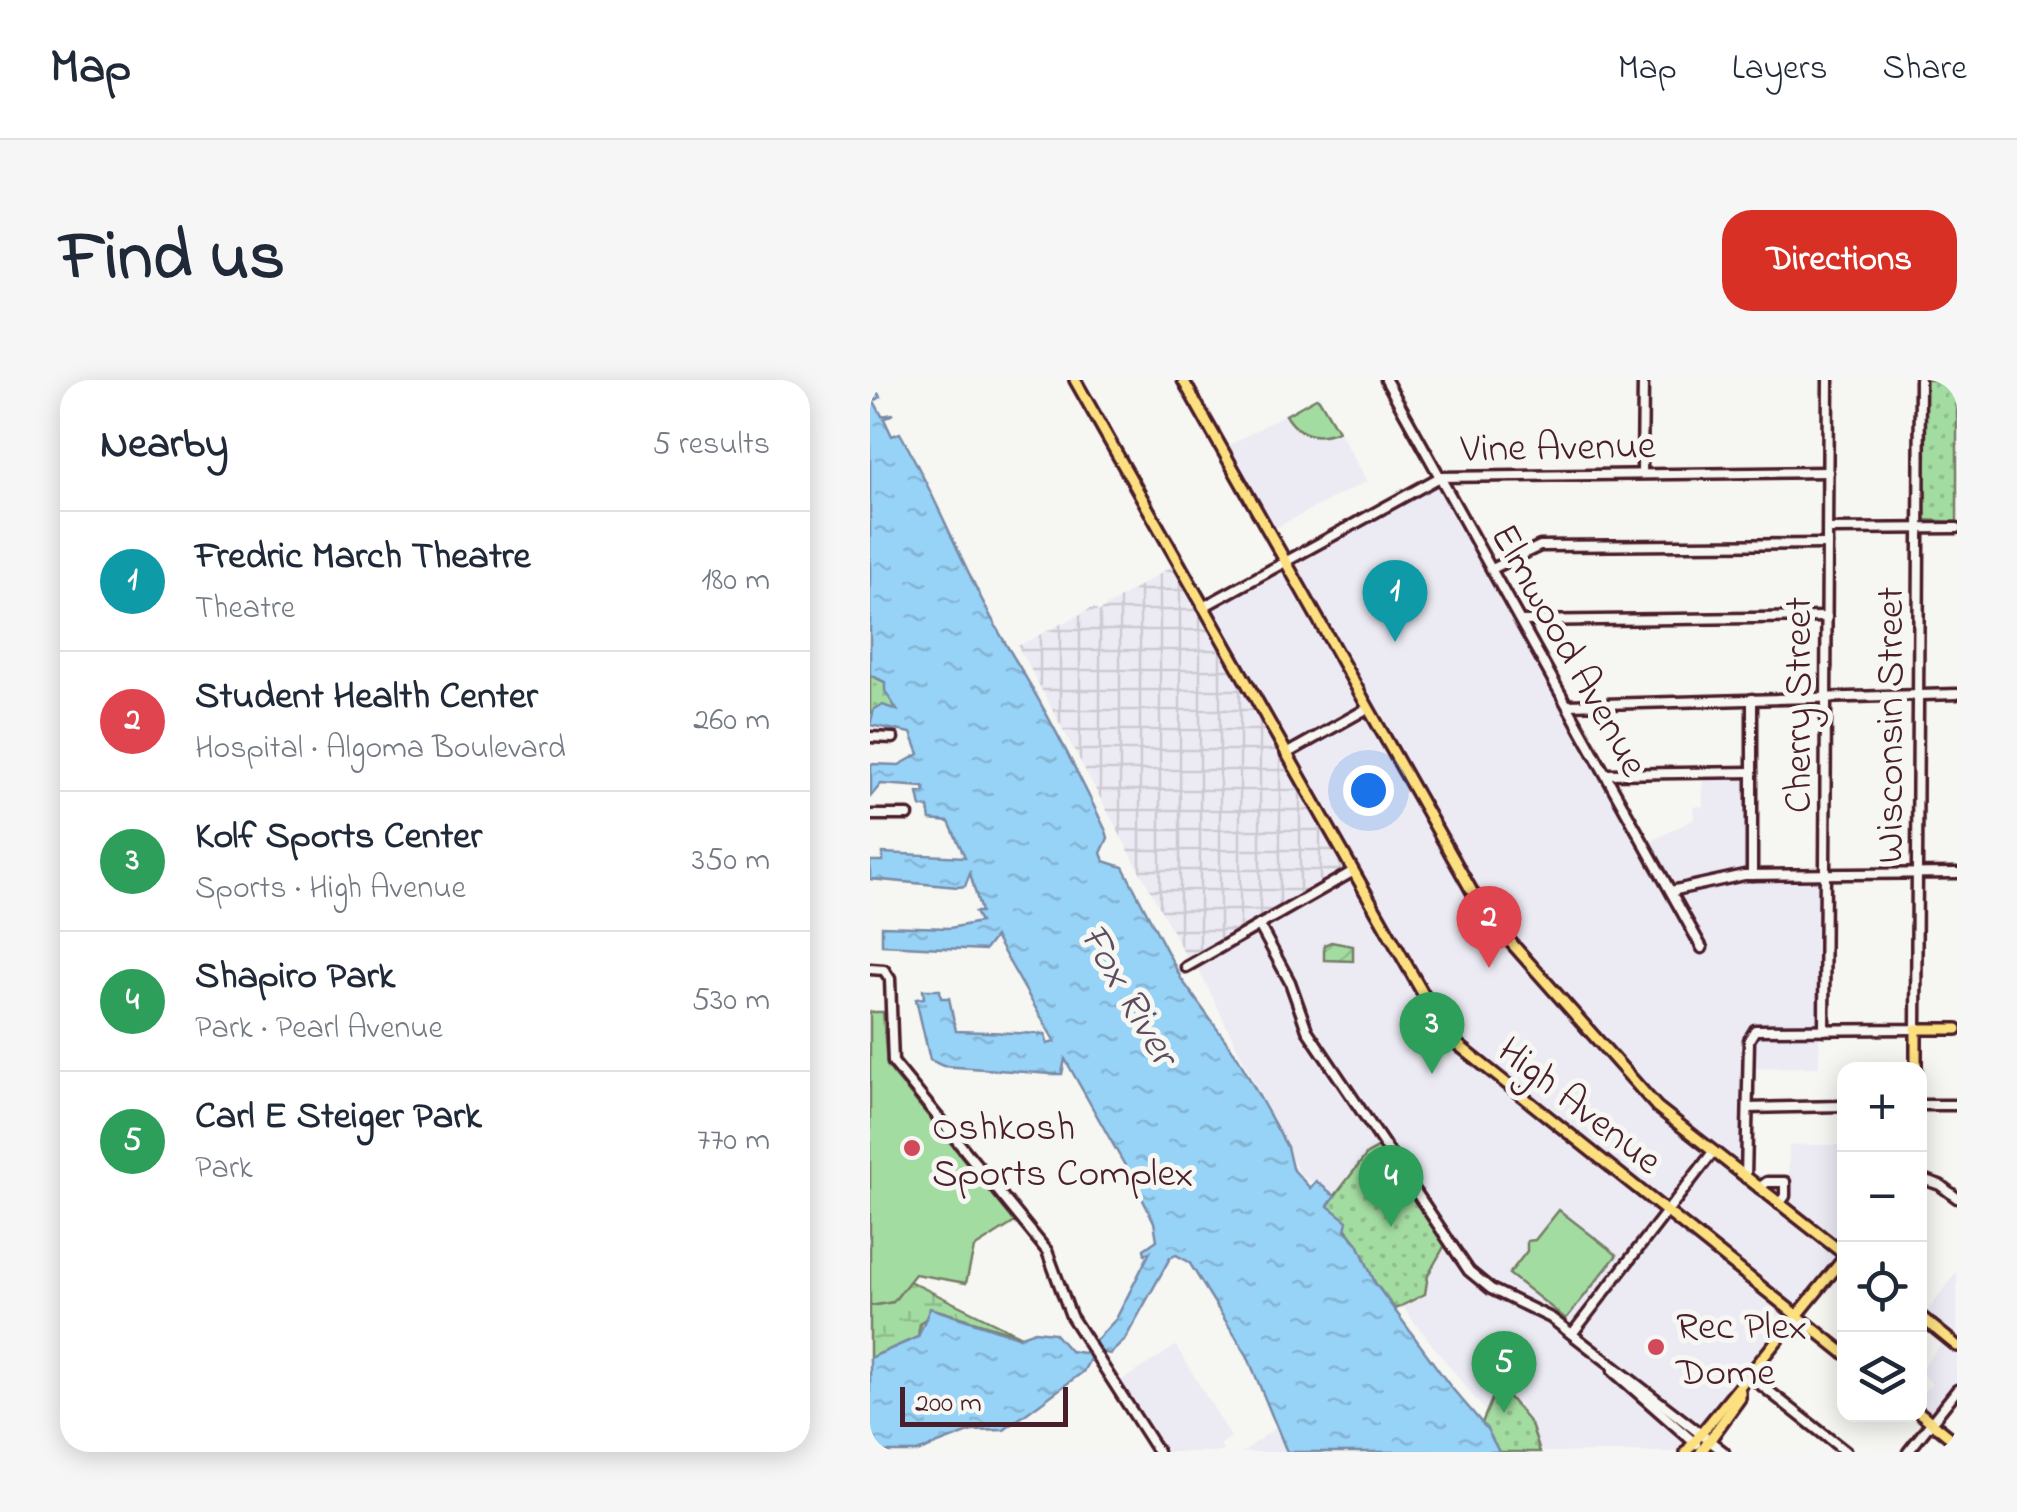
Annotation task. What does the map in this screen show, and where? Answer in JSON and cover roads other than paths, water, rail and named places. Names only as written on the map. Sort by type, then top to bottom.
[{"type":"main road","name":"High Avenue","points":[[1075,380],[1447,1036],[1837,1348]]},
{"type":"main road","points":[[1183,380],[1483,911],[1657,1107],[1837,1250]]},
{"type":"main road","points":[[1916,1028],[1957,1028]]},
{"type":"main road","name":"Wisconsin Street","points":[[1916,1028],[1916,1062]]},
{"type":"main road","points":[[1686,1452],[1702,1445],[1837,1265]]},
{"type":"main road","points":[[1927,1322],[1957,1346]]},
{"type":"main road","points":[[1927,1418],[1957,1443]]},
{"type":"street","name":"Elmwood Avenue","points":[[1386,380],[1702,948]]},
{"type":"street","points":[[1642,474],[1643,380]]},
{"type":"street","name":"Cherry Street","points":[[1824,1030],[1828,380]]},
{"type":"street","name":"Wisconsin Street","points":[[1916,1028],[1920,380]]},
{"type":"street","name":"Vine Avenue","points":[[1202,607],[1440,477],[1828,472]]},
{"type":"street","points":[[1828,529],[1957,528]]},
{"type":"street","points":[[1492,569],[1540,546],[1827,544]]},
{"type":"street","points":[[1521,620],[1826,616]]},
{"type":"street","points":[[1568,706],[1957,694]]},
{"type":"street","points":[[1752,699],[1752,875]]},
{"type":"street","points":[[1286,754],[1368,708]]},
{"type":"street","points":[[870,737],[892,738]]},
{"type":"street","points":[[1606,774],[1752,772]]},
{"type":"street","points":[[870,815],[908,815]]},
{"type":"street","points":[[1186,967],[1352,872]]},
{"type":"street","points":[[1671,891],[1752,875],[1957,874]]},
{"type":"street","points":[[1259,925],[1290,982],[1307,1030],[1462,1264],[1491,1289],[1542,1312],[1702,1445],[1724,1452]]},
{"type":"street","points":[[870,969],[888,974],[893,1062],[1048,1251],[1070,1316],[1158,1452]]},
{"type":"street","points":[[1746,1178],[1750,1036],[1755,1030],[1916,1028]]},
{"type":"street","points":[[1927,1105],[1957,1105]]},
{"type":"street","points":[[1748,1108],[1837,1106]]},
{"type":"street","points":[[1572,1334],[1713,1152]]},
{"type":"street","points":[[1927,1181],[1957,1198]]},
{"type":"street","points":[[1759,1188],[1767,1182],[1784,1182],[1785,1196],[1778,1204]]},
{"type":"street","points":[[1947,1191],[1957,1184]]},
{"type":"street","points":[[1751,1377],[1846,1452]]},
{"type":"street","points":[[1908,1452],[1957,1390]]},
{"type":"water","name":"Fox River","points":[[870,385],[881,397],[874,401],[882,416],[893,414],[884,419],[892,436],[900,433],[1000,634],[1052,723],[1106,831],[1108,838],[1101,853],[1104,861],[1123,867],[1182,980],[1238,1058],[1287,1147],[1292,1168],[1310,1188],[1316,1181],[1335,1196],[1328,1206],[1347,1221],[1345,1230],[1358,1244],[1375,1283],[1450,1386],[1487,1429],[1499,1452],[1287,1452],[1247,1355],[1189,1262],[1176,1255],[1170,1258],[1124,1341],[1110,1354],[1101,1352],[1090,1359],[1083,1372],[1004,1430],[972,1431],[917,1452],[870,1452],[870,1358],[918,1337],[930,1308],[1018,1337],[1035,1331],[1054,1333],[1070,1351],[1084,1353],[1116,1319],[1150,1252],[1145,1254],[1144,1249],[1157,1240],[1154,1222],[1132,1178],[1065,1059],[1062,1074],[943,1066],[930,1060],[916,999],[924,998],[923,990],[940,990],[941,998],[949,998],[956,1031],[1045,1034],[1047,1044],[1055,1042],[995,937],[985,950],[882,945],[882,926],[950,928],[980,922],[975,912],[981,912],[970,873],[965,886],[958,887],[870,879],[870,861],[883,861],[883,853],[965,857],[949,822],[930,820],[928,807],[921,807],[918,793],[925,792],[924,787],[881,784],[871,796],[871,764],[899,765],[919,754],[911,733],[870,725],[874,709],[883,705],[897,710],[885,691],[885,682],[870,675]]},
{"type":"place","name":"Fredric March Theatre","points":[[1395,642]]},
{"type":"place","name":"Student Health Center","points":[[1489,968]]},
{"type":"place","name":"Kolf Sports Center","points":[[1432,1074]]},
{"type":"place","name":"Oshkosh Sports Complex","points":[[912,1148]]},
{"type":"place","name":"Shapiro Park","points":[[1391,1227]]},
{"type":"place","name":"Rec Plex Dome","points":[[1656,1347]]},
{"type":"place","name":"Carl E Steiger Park","points":[[1504,1413]]}]
